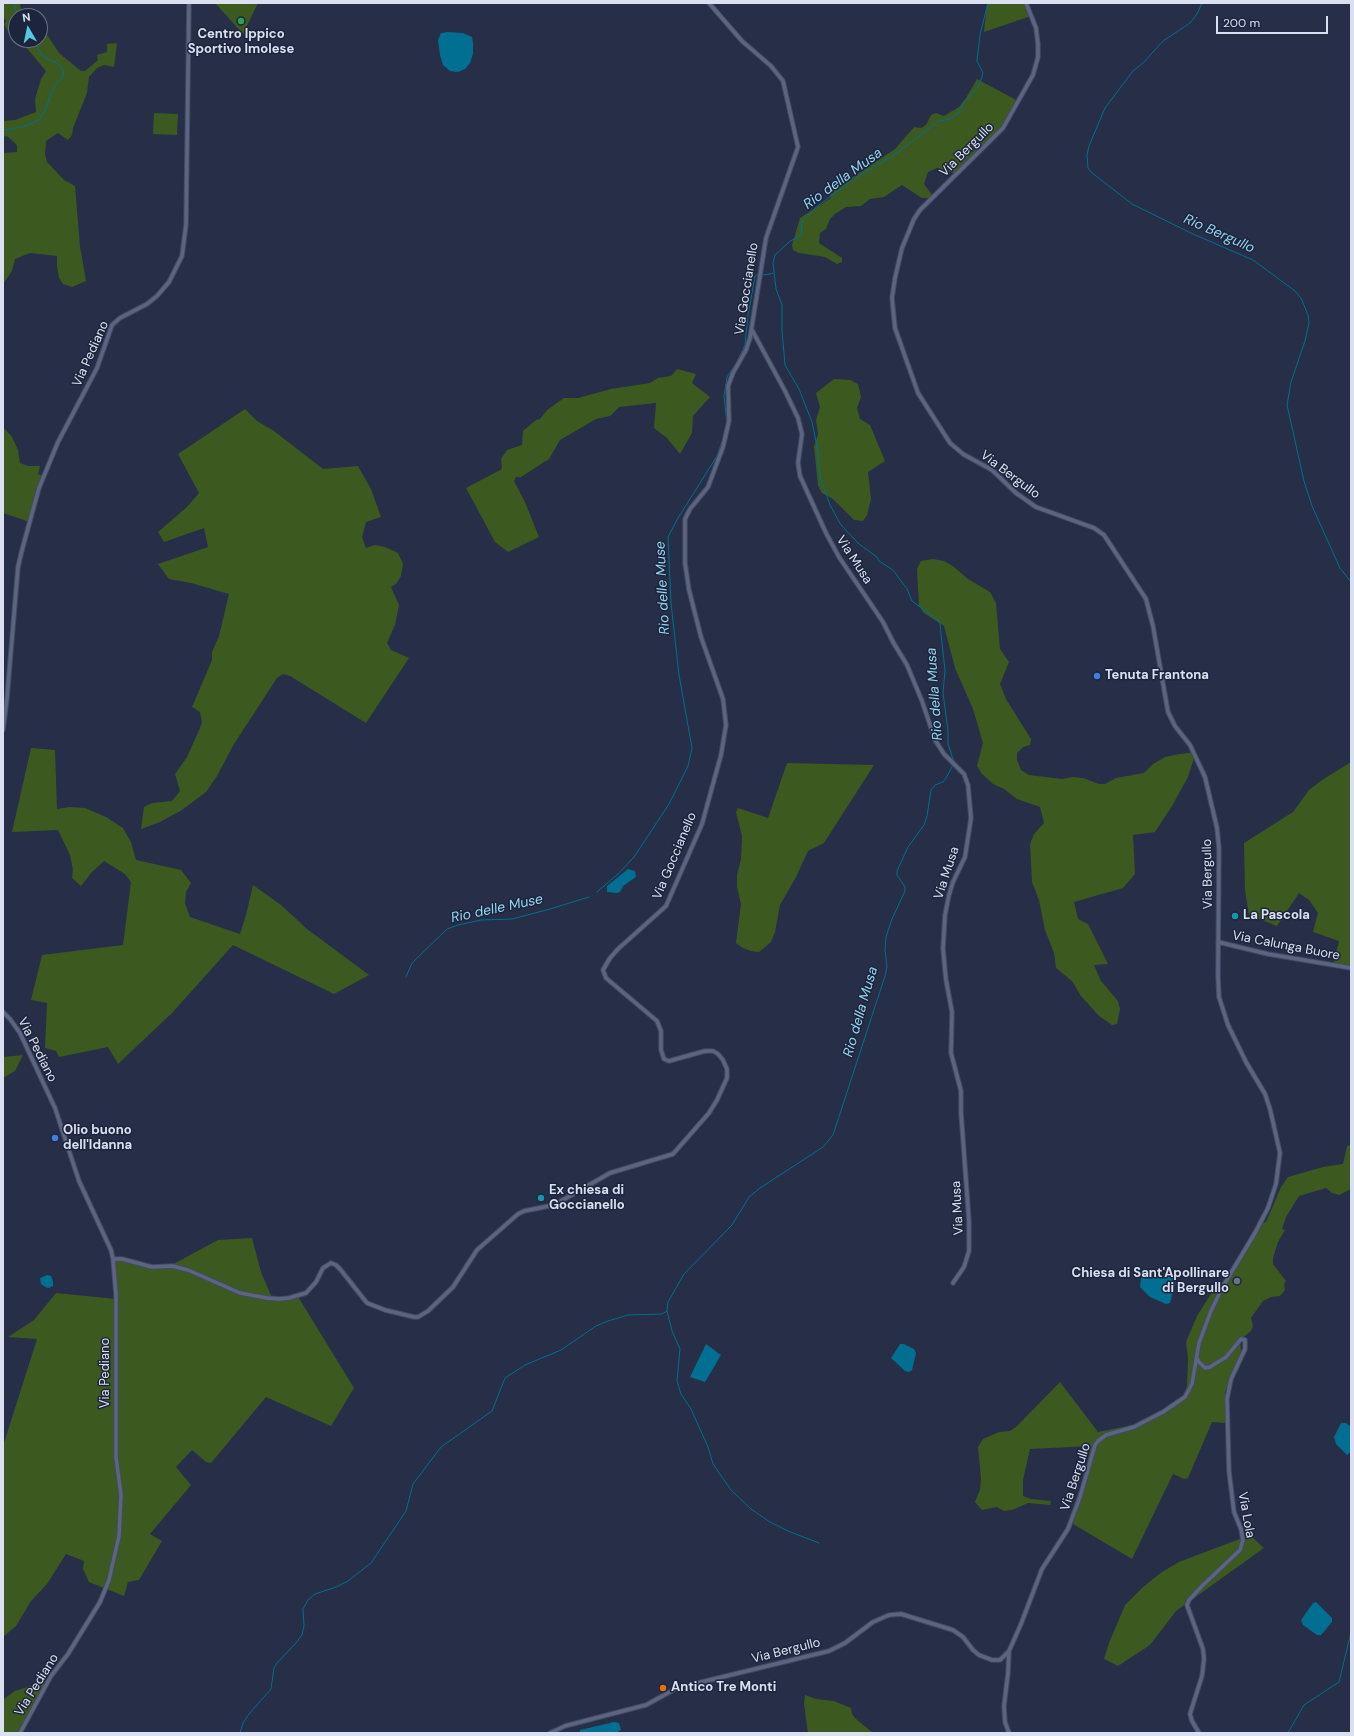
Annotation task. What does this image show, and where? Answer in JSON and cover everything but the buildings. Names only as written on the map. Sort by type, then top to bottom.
[{"type":"street","name":"Via Pediano","points":[[3,730],[18,567],[39,488],[58,442],[97,368],[112,325],[120,318],[147,304],[157,296],[169,282],[182,256],[186,225],[189,3]]},
{"type":"street","name":"Via Goccianello","points":[[113,1259],[122,1259],[152,1267],[177,1267],[240,1293],[279,1299],[289,1298],[306,1292],[316,1282],[323,1268],[331,1263],[340,1269],[367,1303],[385,1310],[418,1317],[428,1311],[453,1287],[478,1250],[518,1214],[554,1206],[610,1173],[672,1154],[679,1149],[709,1113],[717,1100],[726,1078],[727,1069],[723,1060],[713,1051],[705,1051],[669,1061],[664,1059],[661,1050],[661,1032],[657,1021],[606,978],[603,970],[610,958],[618,949],[666,906],[702,824],[722,750],[726,725],[723,699],[700,637],[692,606],[686,574],[684,527],[686,514],[708,487],[715,473],[728,428],[728,386],[733,373],[746,350],[752,329],[766,238],[796,156],[798,142],[783,82],[774,69],[742,41],[709,3]]},
{"type":"street","name":"Via Bergullo","points":[[550,1733],[565,1726],[646,1705],[677,1688],[829,1651],[845,1643],[873,1622],[889,1615],[902,1614],[953,1630],[963,1637],[973,1650],[987,1659],[1000,1660],[1009,1650],[1021,1624],[1042,1569],[1068,1529],[1072,1520],[1095,1445],[1106,1435],[1134,1427],[1163,1412],[1185,1397],[1192,1384],[1199,1343],[1214,1305],[1268,1208],[1276,1184],[1280,1160],[1278,1141],[1268,1101],[1241,1052],[1221,1007],[1218,976],[1219,848],[1217,828],[1205,778],[1190,745],[1175,726],[1168,712],[1154,626],[1142,591],[1104,535],[1094,528],[1036,507],[1016,493],[992,470],[963,454],[950,443],[918,393],[895,328],[892,298],[895,278],[902,248],[914,219],[920,210],[1003,128],[1032,75],[1038,57],[1038,44],[1036,28],[1026,3]]},
{"type":"street","name":"Via Musa","points":[[752,329],[798,418],[802,434],[798,463],[800,476],[826,533],[839,557],[883,622],[909,671],[922,701],[935,740],[964,774],[968,785],[971,818],[965,857],[952,882],[949,895],[944,925],[943,949],[946,980],[952,1012],[951,1053],[961,1092],[961,1112],[969,1221],[969,1251],[964,1267],[953,1284]]},
{"type":"street","name":"Via Calunga Buore","points":[[1218,942],[1268,954],[1351,968]]},
{"type":"street","name":"Via Pediano","points":[[3,1012],[20,1033],[55,1108],[79,1181],[111,1250],[116,1294],[116,1451],[121,1495],[119,1536],[108,1580],[100,1602],[68,1654],[51,1676],[20,1733]]},
{"type":"street","name":"Via Lola","points":[[1197,1357],[1202,1366],[1205,1368],[1210,1367],[1226,1358],[1241,1339],[1245,1340],[1245,1349],[1231,1379],[1227,1399],[1229,1470],[1234,1512],[1241,1529],[1243,1540],[1240,1550],[1202,1586],[1189,1600],[1187,1605],[1203,1649],[1204,1659],[1202,1676],[1190,1714],[1199,1733]]},
{"type":"street","name":"Via Bergullo","points":[[1009,1650],[1004,1706],[1005,1722],[1009,1733]]},
{"type":"green space","points":[[3,3],[21,3],[21,8],[8,8],[8,32],[4,24],[6,22],[5,19],[3,19]]},
{"type":"green space","name":"Centro Ippico Sportivo Imolese","points":[[215,3],[258,3],[243,34]]},
{"type":"green space","points":[[987,3],[1027,3],[1031,16],[984,32]]},
{"type":"green space","points":[[48,36],[59,53],[81,71],[85,71],[98,60],[97,55],[107,52],[107,44],[117,43],[114,67],[104,65],[97,68],[89,77],[87,93],[73,128],[72,135],[68,140],[58,133],[46,141],[45,154],[47,162],[64,180],[75,186],[80,246],[86,281],[72,287],[63,284],[59,278],[57,256],[30,253],[15,259],[12,271],[3,284],[3,153],[17,152],[17,145],[7,136],[3,137],[3,121],[15,120],[36,112],[35,99],[41,79],[46,71],[27,48],[48,48]]},
{"type":"green space","points":[[977,79],[1018,101],[1002,128],[957,174],[937,168],[928,172],[924,184],[932,195],[929,198],[922,198],[902,185],[884,197],[870,199],[861,206],[846,207],[835,214],[830,219],[826,229],[820,233],[819,243],[842,258],[842,262],[837,264],[825,257],[799,253],[793,250],[792,245],[800,218],[831,198],[829,193],[895,149],[914,127],[921,128],[926,125],[931,115],[936,113],[944,116],[959,107]]},
{"type":"green space","points":[[154,113],[178,114],[177,135],[153,134]]},
{"type":"green space","points":[[677,369],[696,374],[692,383],[710,397],[693,416],[692,433],[680,454],[667,438],[654,428],[656,403],[619,407],[610,416],[596,419],[560,440],[549,459],[521,477],[516,477],[514,481],[525,502],[539,537],[508,552],[495,542],[466,488],[502,469],[501,459],[507,450],[522,445],[523,431],[536,420],[540,419],[547,410],[564,398],[578,398],[611,389],[650,383],[658,378],[671,376]]},
{"type":"green space","points":[[834,379],[850,380],[858,384],[861,397],[857,408],[860,419],[870,425],[885,461],[868,472],[871,499],[867,515],[863,521],[854,520],[833,499],[822,493],[818,486],[814,447],[818,434],[816,420],[820,407],[816,393]]},
{"type":"green space","points":[[245,409],[257,421],[274,431],[323,469],[358,466],[371,489],[381,517],[366,522],[362,537],[366,548],[375,545],[385,547],[398,553],[403,564],[401,576],[396,584],[391,587],[399,605],[395,625],[387,643],[391,650],[409,658],[366,723],[290,676],[283,674],[277,678],[234,744],[217,776],[206,792],[182,810],[160,822],[141,829],[144,807],[152,803],[172,801],[180,791],[175,774],[187,757],[202,722],[200,712],[192,707],[212,660],[212,652],[219,636],[229,594],[191,583],[169,579],[158,564],[208,547],[204,528],[164,542],[158,532],[187,507],[199,493],[178,454]]},
{"type":"green space","points":[[3,427],[12,437],[18,450],[20,463],[28,466],[40,466],[38,474],[44,476],[30,522],[3,513]]},
{"type":"green space","points":[[933,559],[944,561],[968,579],[990,592],[996,603],[1000,649],[1009,662],[1000,684],[1006,699],[1031,739],[1030,745],[1023,747],[1017,753],[1017,760],[1021,770],[1029,775],[1062,779],[1073,777],[1083,778],[1099,784],[1105,784],[1116,778],[1144,773],[1153,764],[1165,757],[1196,752],[1188,777],[1172,806],[1155,832],[1133,835],[1135,874],[1123,888],[1074,902],[1078,919],[1088,924],[1108,964],[1094,965],[1101,981],[1118,1001],[1120,1009],[1117,1024],[1112,1025],[1099,1016],[1081,996],[1072,981],[1056,968],[1054,953],[1045,930],[1039,900],[1032,882],[1030,844],[1034,834],[1044,823],[1040,807],[1017,799],[1004,789],[993,784],[982,774],[977,766],[983,743],[973,709],[955,668],[944,626],[924,613],[919,606],[917,569],[921,561]]},
{"type":"green space","points":[[31,748],[55,750],[57,809],[70,807],[85,808],[106,817],[123,828],[131,842],[136,860],[181,870],[191,883],[186,892],[185,903],[190,917],[240,934],[253,885],[281,905],[307,929],[369,975],[334,994],[233,945],[172,1013],[118,1064],[108,1047],[59,1057],[56,1051],[45,1048],[47,1003],[31,1000],[42,955],[123,945],[131,882],[125,874],[104,861],[91,873],[81,886],[72,878],[73,870],[70,855],[58,830],[12,832]]},
{"type":"green space","points":[[1351,762],[1351,968],[1333,967],[1339,941],[1313,932],[1318,913],[1309,900],[1299,893],[1277,926],[1249,915],[1245,891],[1244,843],[1293,812],[1309,790]]},
{"type":"green space","points":[[787,763],[874,765],[824,843],[808,851],[796,877],[780,905],[775,932],[771,942],[759,952],[751,951],[736,943],[741,904],[737,887],[737,875],[741,859],[742,836],[736,812],[738,808],[768,818]]},
{"type":"green space","points":[[23,1055],[15,1071],[3,1078],[3,1057]]},
{"type":"green space","points":[[1351,1145],[1351,1189],[1339,1195],[1332,1193],[1326,1188],[1299,1196],[1286,1217],[1282,1229],[1285,1230],[1278,1242],[1273,1258],[1273,1264],[1286,1281],[1284,1284],[1285,1290],[1280,1296],[1271,1297],[1263,1301],[1251,1318],[1253,1326],[1251,1331],[1240,1340],[1241,1352],[1225,1392],[1225,1423],[1212,1422],[1188,1478],[1184,1479],[1173,1474],[1132,1559],[1073,1524],[1091,1446],[1030,1449],[1023,1480],[1023,1496],[1031,1499],[1051,1501],[1050,1505],[1028,1503],[1012,1510],[1004,1511],[997,1507],[982,1510],[975,1502],[980,1490],[981,1478],[978,1447],[983,1439],[999,1432],[1010,1431],[1016,1427],[1060,1382],[1098,1432],[1133,1425],[1171,1407],[1182,1398],[1187,1386],[1188,1358],[1186,1342],[1197,1316],[1214,1289],[1218,1289],[1237,1262],[1259,1224],[1266,1222],[1281,1187],[1288,1177],[1323,1167],[1343,1164],[1347,1146]]},
{"type":"green space","points":[[252,1238],[261,1272],[272,1298],[297,1295],[354,1388],[331,1426],[266,1397],[211,1463],[206,1462],[192,1450],[176,1467],[191,1485],[150,1534],[162,1541],[139,1580],[128,1582],[124,1596],[89,1582],[83,1569],[84,1561],[66,1554],[47,1584],[31,1601],[16,1626],[3,1637],[3,1446],[37,1339],[8,1337],[34,1320],[56,1293],[116,1299],[114,1260],[166,1268],[218,1240]]},
{"type":"green space","points":[[1250,1535],[1264,1548],[1176,1611],[1150,1645],[1118,1666],[1104,1659],[1125,1605],[1143,1587],[1162,1572],[1179,1562]]},
{"type":"green space","points":[[46,1681],[19,1733],[3,1733],[3,1701],[5,1698],[15,1691]]},
{"type":"green space","points":[[805,1695],[816,1699],[834,1701],[851,1708],[852,1714],[856,1719],[873,1733],[808,1733],[804,1704]]},
{"type":"water","points":[[441,33],[463,33],[472,37],[473,54],[470,63],[465,69],[458,72],[450,71],[443,65],[440,55],[438,40]]},
{"type":"water","points":[[628,869],[635,871],[636,877],[623,886],[620,892],[607,892],[607,886]]},
{"type":"water","points":[[47,1275],[51,1276],[53,1281],[53,1286],[49,1288],[41,1284],[40,1278]]},
{"type":"water","points":[[1144,1276],[1173,1277],[1176,1280],[1170,1303],[1166,1304],[1150,1297],[1140,1287],[1141,1278]]},
{"type":"water","points":[[706,1344],[721,1355],[705,1382],[690,1377]]},
{"type":"water","points":[[900,1344],[904,1344],[914,1349],[916,1353],[912,1370],[909,1372],[905,1371],[891,1358]]},
{"type":"water","points":[[1341,1423],[1346,1423],[1351,1427],[1351,1452],[1347,1455],[1336,1444],[1334,1437]]},
{"type":"water","points":[[1316,1602],[1332,1618],[1332,1622],[1321,1635],[1317,1635],[1303,1625],[1301,1620],[1313,1603]]},
{"type":"water","points":[[614,1722],[619,1723],[621,1730],[616,1733],[580,1732],[580,1730]]},
{"type":"waterway","points":[[15,3],[15,8]]},
{"type":"waterway","name":"Rio della Musa","points":[[954,762],[948,744],[948,731],[943,693],[945,671],[940,624],[938,620],[912,601],[907,589],[893,570],[879,561],[877,557],[859,544],[841,525],[830,505],[820,477],[818,451],[812,422],[799,389],[785,365],[782,331],[782,305],[776,289],[773,263],[775,255],[790,241],[802,235],[801,223],[815,208],[854,179],[894,155],[939,121],[950,119],[958,113],[963,104],[978,87],[982,77],[983,73],[977,61],[980,35],[988,3]]},
{"type":"waterway","name":"Rio Bergullo","points":[[1202,3],[1197,14],[1190,23],[1163,41],[1144,62],[1133,71],[1105,108],[1089,146],[1087,155],[1088,168],[1132,204],[1193,234],[1253,260],[1295,291],[1301,298],[1308,315],[1309,323],[1305,341],[1291,382],[1287,405],[1304,481],[1312,506],[1340,568],[1351,582]]},
{"type":"waterway","points":[[3,130],[23,127],[39,120],[45,111],[53,88],[64,75],[63,70],[57,63],[43,56],[38,48]]},
{"type":"waterway","name":"Rio delle Muse","points":[[762,275],[773,273]]},
{"type":"waterway","name":"Rio delle Muse","points":[[727,424],[724,396],[727,377],[737,362],[745,345],[748,315],[755,276],[758,274]]},
{"type":"waterway","name":"Rio delle Muse","points":[[597,892],[619,873],[634,857],[669,804],[688,766],[692,748],[679,675],[671,603],[668,537],[678,518],[717,456],[724,436]]},
{"type":"waterway","name":"Rio della Musa","points":[[819,1543],[788,1531],[770,1522],[751,1509],[731,1490],[713,1464],[708,1447],[691,1409],[681,1394],[677,1381],[680,1349],[672,1331],[667,1311],[668,1302],[684,1274],[732,1225],[749,1197],[760,1188],[823,1147],[833,1135],[885,976],[887,967],[885,950],[886,937],[892,919],[905,891],[905,887],[897,875],[897,871],[908,847],[924,825],[931,790],[935,785],[943,782],[953,765]]},
{"type":"waterway","name":"Rio delle Muse","points":[[406,977],[412,963],[447,929],[481,920],[512,919],[589,897]]},
{"type":"waterway","points":[[240,1733],[243,1723],[249,1714],[271,1689],[274,1668],[277,1663],[302,1635],[304,1626],[303,1609],[308,1600],[315,1594],[348,1581],[371,1563],[406,1511],[413,1484],[441,1447],[492,1411],[505,1378],[525,1365],[561,1350],[596,1326],[608,1321],[628,1315],[662,1314],[667,1311]]},
{"type":"waterway","points":[[1288,1733],[1304,1705],[1339,1682],[1351,1632]]},
{"type":"place","name":"Centro Ippico Sportivo Imolese","points":[[241,21]]},
{"type":"place","name":"Tenuta Frantona","points":[[1097,676]]},
{"type":"place","name":"La Pascola","points":[[1235,916]]},
{"type":"place","name":"Olio buono dell'Idanna","points":[[55,1138]]},
{"type":"place","name":"Ex chiesa di Goccianello","points":[[541,1198]]},
{"type":"place","name":"Chiesa di Sant'Apollinare di Bergullo","points":[[1237,1281]]},
{"type":"place","name":"Antico Tre Monti","points":[[663,1688]]}]
